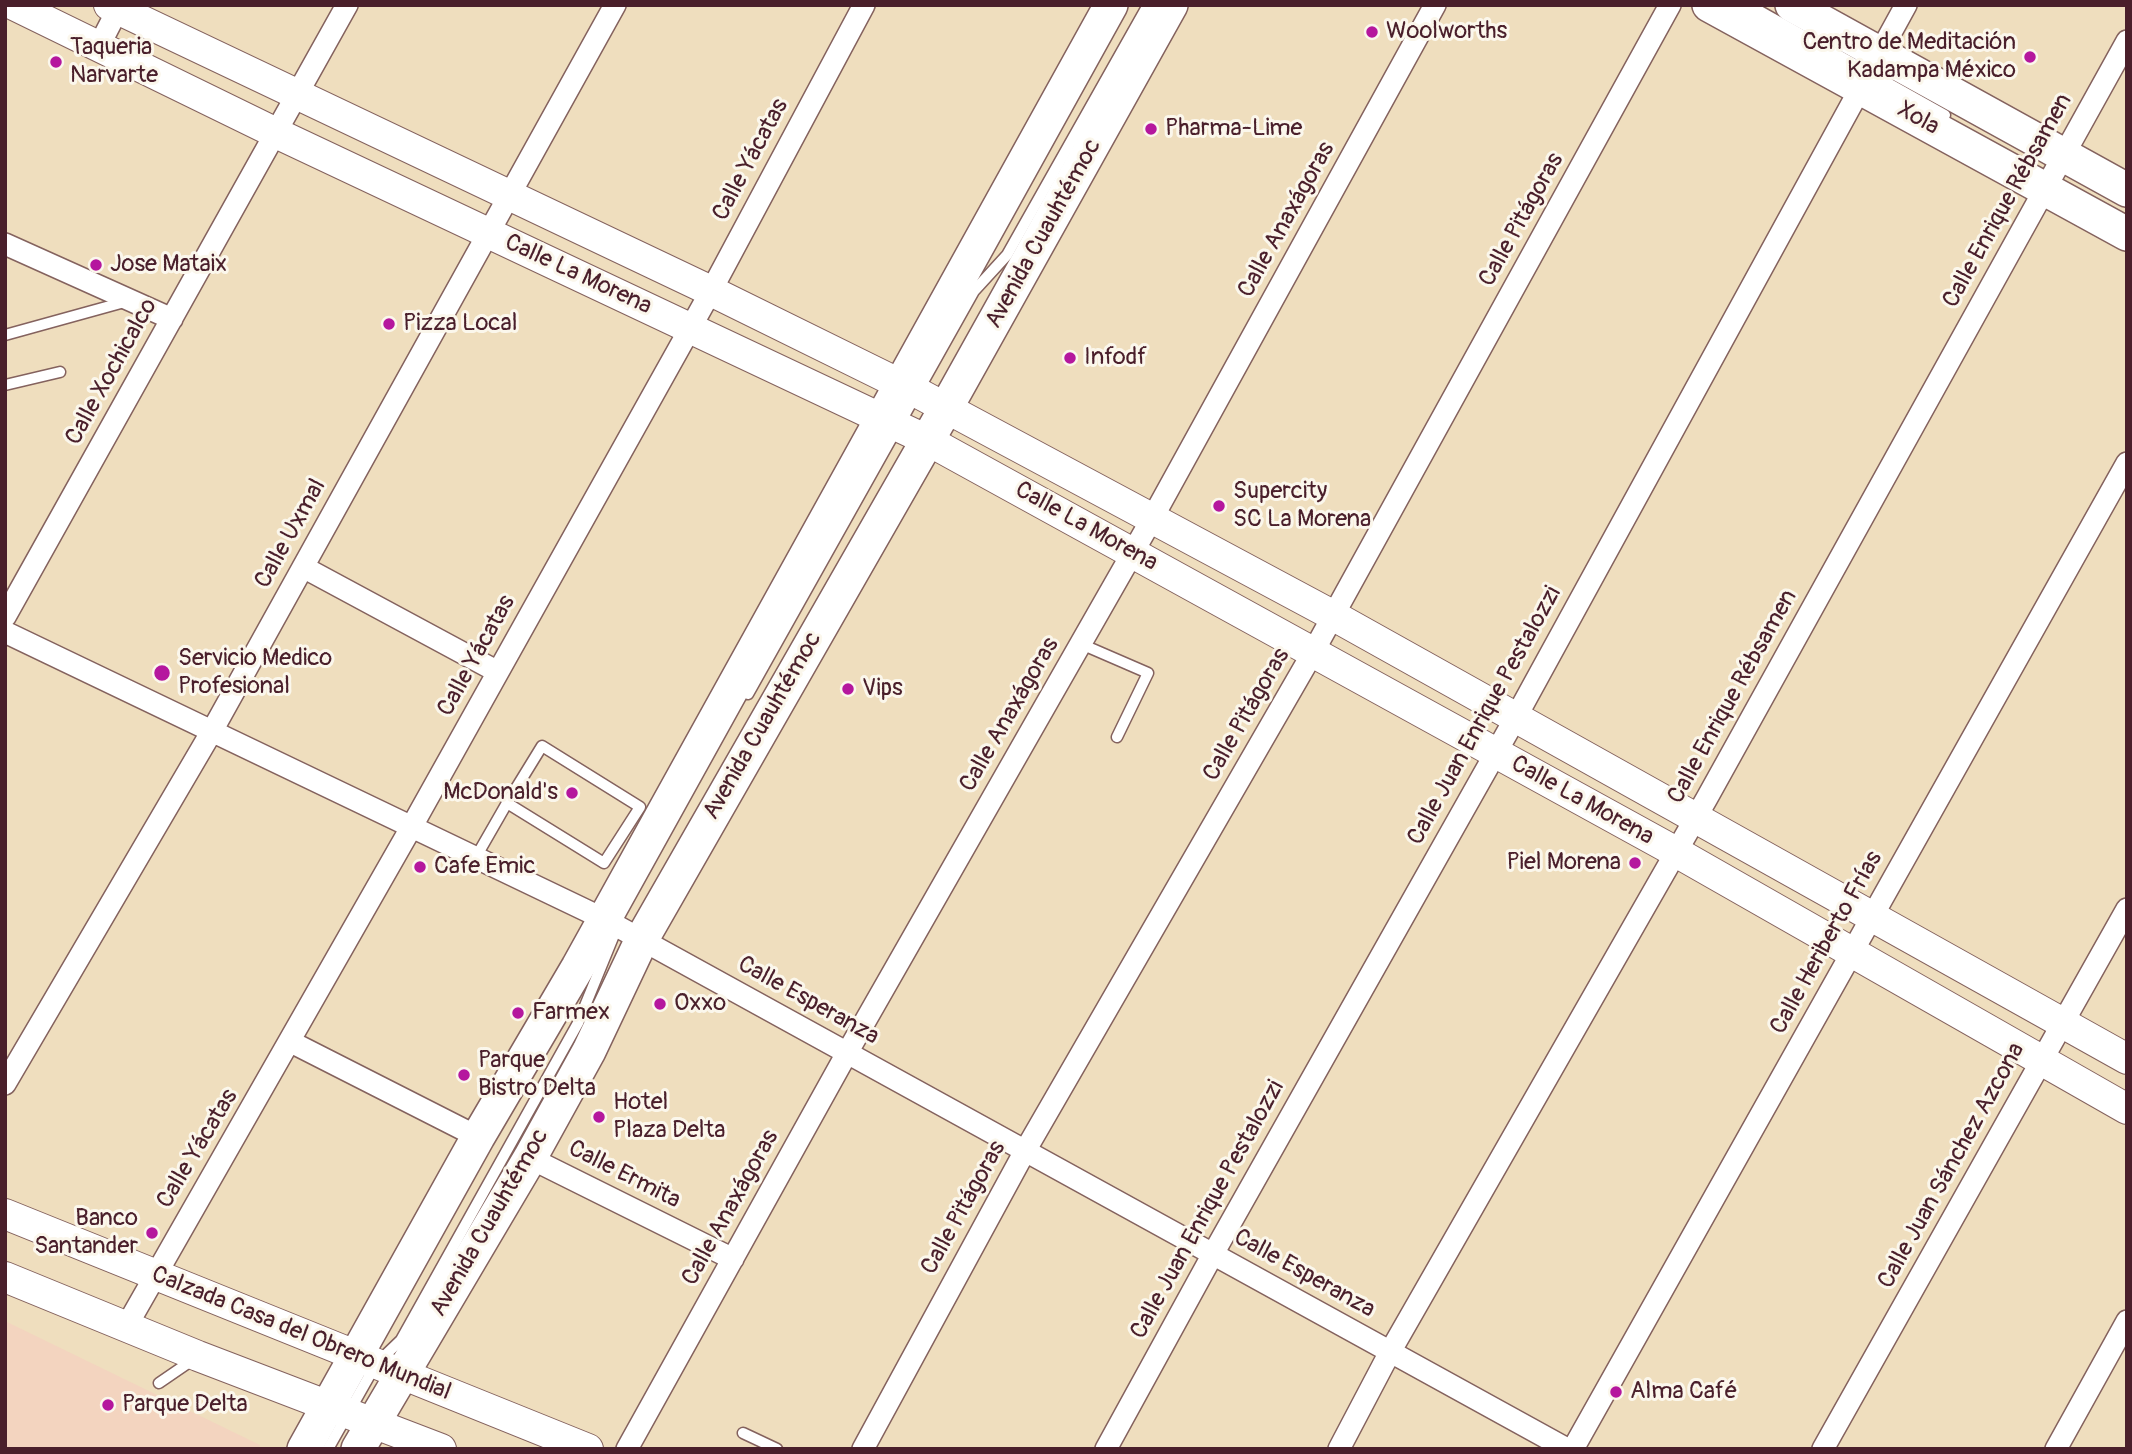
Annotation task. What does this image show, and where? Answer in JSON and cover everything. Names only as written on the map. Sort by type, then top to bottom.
[{"type":"main road","name":"Avenida Cuauhtémoc","points":[[304,1449],[352,1423],[478,1137],[622,925],[903,428],[1111,5]]},
{"type":"main road","name":"Avenida Cuauhtémoc","points":[[352,1423],[378,1364],[530,1158],[589,1051],[622,925],[921,395],[1171,5]]},
{"type":"main road","name":"Xola","points":[[1709,5],[1869,71],[2054,174],[2127,234]]},
{"type":"main road","name":"Xola","points":[[1792,5],[1869,71]]},
{"type":"main road","name":"Xola","points":[[2054,174],[2127,190]]},
{"type":"street","name":"Calle La Morena","points":[[14,5],[276,133],[903,428],[1676,852],[2127,1109]]},
{"type":"street","name":"Calle Xochicalco","points":[[5,617],[347,5]]},
{"type":"street","name":"Calle Uxmal","points":[[5,1084],[212,731],[615,5]]},
{"type":"street","name":"Calle Yácatas","points":[[126,1327],[291,1042],[498,672],[710,291],[864,5]]},
{"type":"street","name":"Calle Anaxágoras","points":[[627,1449],[847,1053],[1133,553],[1436,5]]},
{"type":"street","name":"Calle Pitágoras","points":[[863,1449],[1025,1151],[1334,616],[1670,5]]},
{"type":"street","name":"Calle Juan Enrique Pestalozzi","points":[[1106,1449],[1516,717],[1906,5]]},
{"type":"street","name":"Calle La Morena","points":[[115,7],[710,291],[921,395],[1334,616],[2127,1059]]},
{"type":"street","points":[[99,46],[115,7]]},
{"type":"street","name":"Calle Enrique Rébsamen","points":[[1339,1449],[1390,1352],[1696,817],[2127,41]]},
{"type":"street","points":[[5,244],[172,318]]},
{"type":"street","name":"Calle Heriberto Frías","points":[[1573,1449],[2127,463]]},
{"type":"street","points":[[303,567],[498,672]]},
{"type":"street","name":"Calle Esperanza","points":[[5,632],[622,925],[847,1053],[1567,1449]]},
{"type":"street","name":"Calle Juan Sánchez Azcona","points":[[1823,1449],[2127,909]]},
{"type":"street","points":[[291,1042],[478,1137]]},
{"type":"street","name":"Calle Ermita","points":[[530,1158],[733,1259]]},
{"type":"street","name":"Calzada Casa del Obrero Mundial","points":[[8,1217],[589,1449]]},
{"type":"street","points":[[5,1277],[352,1423],[441,1449]]},
{"type":"street","points":[[2056,1449],[2127,1321]]},
{"type":"lane","name":"Avenida Cuauhtémoc","points":[[921,395],[974,291],[987,244],[1122,5]]},
{"type":"lane","name":"Avenida Cuauhtémoc","points":[[974,291],[1007,255],[1148,5]]},
{"type":"lane","points":[[1749,5],[1961,124]]},
{"type":"lane","points":[[5,335],[131,300]]},
{"type":"lane","points":[[5,385],[60,372]]},
{"type":"lane","name":"Avenida Cuauhtémoc","points":[[740,708],[903,428]]},
{"type":"lane","points":[[1081,644],[1147,673],[1118,737]]},
{"type":"lane","points":[[476,857],[507,803],[542,746],[640,807],[604,863],[507,803]]},
{"type":"lane","name":"Avenida Cuauhtémoc","points":[[378,1364],[401,1340],[578,1023],[622,925]]},
{"type":"lane","name":"Avenida Cuauhtémoc","points":[[378,1364],[380,1329],[559,1013],[622,925]]},
{"type":"lane","points":[[159,1384],[198,1356]]},
{"type":"lane","name":"Avenida Cuauhtémoc","points":[[328,1449],[352,1423]]},
{"type":"lane","points":[[743,1433],[777,1449]]},
{"type":"shaded area","name":"Parque Delta","points":[[5,1321],[260,1445],[259,1449],[5,1449]]},
{"type":"place","name":"Woolworths","points":[[1372,32]]},
{"type":"place","name":"Centro de Meditación Kadampa México","points":[[2030,57]]},
{"type":"place","name":"Taqueria Narvarte","points":[[56,62]]},
{"type":"place","name":"Pharma-Lime","points":[[1151,129]]},
{"type":"place","name":"Jose Mataix","points":[[96,265]]},
{"type":"place","name":"Pizza Local","points":[[389,324]]},
{"type":"place","name":"Infodf","points":[[1070,358]]},
{"type":"place","name":"Supercity SC La Morena","points":[[1219,506]]},
{"type":"place","name":"Servicio Medico Profesional","points":[[162,673]]},
{"type":"place","name":"Vips","points":[[848,689]]},
{"type":"place","name":"McDonald's","points":[[572,793]]},
{"type":"place","name":"Piel Morena","points":[[1635,863]]},
{"type":"place","name":"Cafe Emic","points":[[420,867]]},
{"type":"place","name":"Oxxo","points":[[660,1004]]},
{"type":"place","name":"Farmex","points":[[518,1013]]},
{"type":"place","name":"Parque Bistro Delta","points":[[464,1075]]},
{"type":"place","name":"Hotel Plaza Delta","points":[[599,1117]]},
{"type":"place","name":"Banco Santander","points":[[152,1233]]},
{"type":"place","name":"Alma Café","points":[[1616,1392]]},
{"type":"place","name":"Parque Delta","points":[[108,1405]]}]
